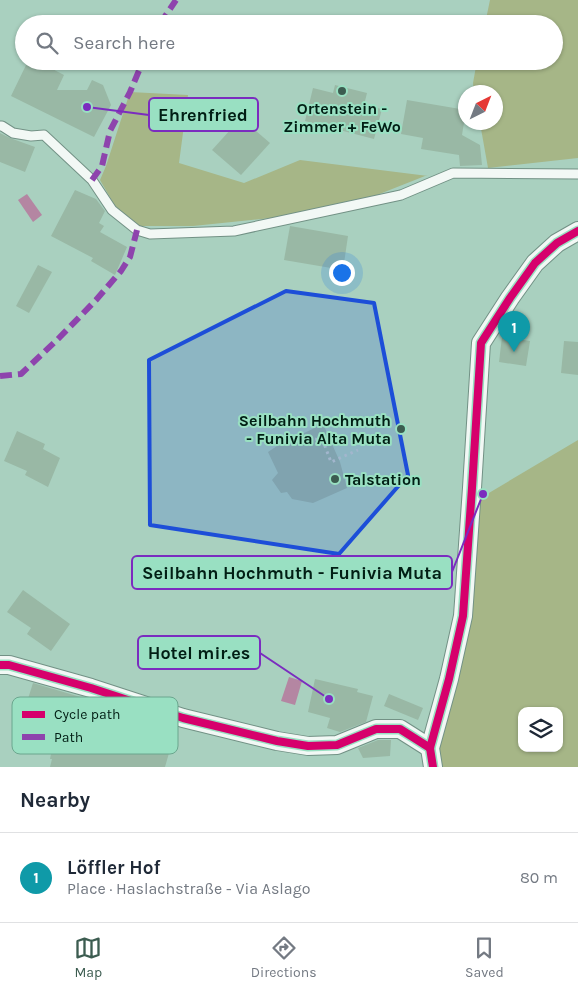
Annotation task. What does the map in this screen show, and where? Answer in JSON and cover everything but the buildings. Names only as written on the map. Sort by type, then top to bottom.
[{"type":"street","points":[[433,767],[430,748],[449,679],[463,616],[481,343],[504,306],[535,263],[558,243],[578,231]]},
{"type":"street","points":[[0,665],[9,664],[119,697]]},
{"type":"street","points":[[178,716],[277,741],[308,746],[337,745],[376,729],[400,729],[430,748]]},
{"type":"lane","points":[[0,126],[13,133],[31,136],[44,135],[92,180],[112,210],[137,230],[150,234],[234,231],[401,195],[453,173],[578,174]]},
{"type":"path","points":[[315,439],[323,441],[331,462],[358,450]]},
{"type":"highlighted area","points":[[286,291],[374,303],[408,475],[339,554],[150,525],[149,360]]},
{"type":"green space","points":[[490,0],[578,0],[578,158],[488,168],[481,130],[503,130],[503,85],[473,85],[475,70],[563,70],[563,15],[487,15]]},
{"type":"green space","points":[[130,92],[188,95],[179,163],[244,183],[300,160],[428,176],[377,195],[271,218],[193,226],[138,226],[115,206],[100,180]]},
{"type":"green space","points":[[578,440],[578,767],[433,767],[472,503]]},
{"type":"shaded area","points":[[27,194],[42,215],[33,222],[18,200]]},
{"type":"shaded area","points":[[289,677],[302,681],[295,705],[281,701]]},
{"type":"marked path","points":[[166,15],[176,0]]},
{"type":"marked path","points":[[92,180],[102,166],[110,131],[139,70]]},
{"type":"marked path","points":[[0,376],[21,374],[96,300],[121,271],[130,257],[137,230]]},
{"type":"cycle path","points":[[433,767],[430,748],[449,679],[463,616],[481,343],[535,263],[557,243],[578,231]]},
{"type":"cycle path","points":[[0,665],[9,665],[119,697]]},
{"type":"cycle path","points":[[178,716],[277,741],[308,746],[337,745],[376,729],[400,729],[430,748]]},
{"type":"place","name":"Ortenstein - Zimmer + FeWo","points":[[342,91]]},
{"type":"place","name":"Ehrenfried","points":[[87,107]]},
{"type":"place","name":"Löffler Hof","points":[[514,352]]},
{"type":"place","name":"Seilbahn Hochmuth - Funivia Alta Muta","points":[[401,429]]},
{"type":"place","name":"Talstation","points":[[335,479]]},
{"type":"place","name":"Seilbahn Hochmuth - Funivia Muta","points":[[483,494]]},
{"type":"place","name":"Hotel mir.es","points":[[329,699]]}]
